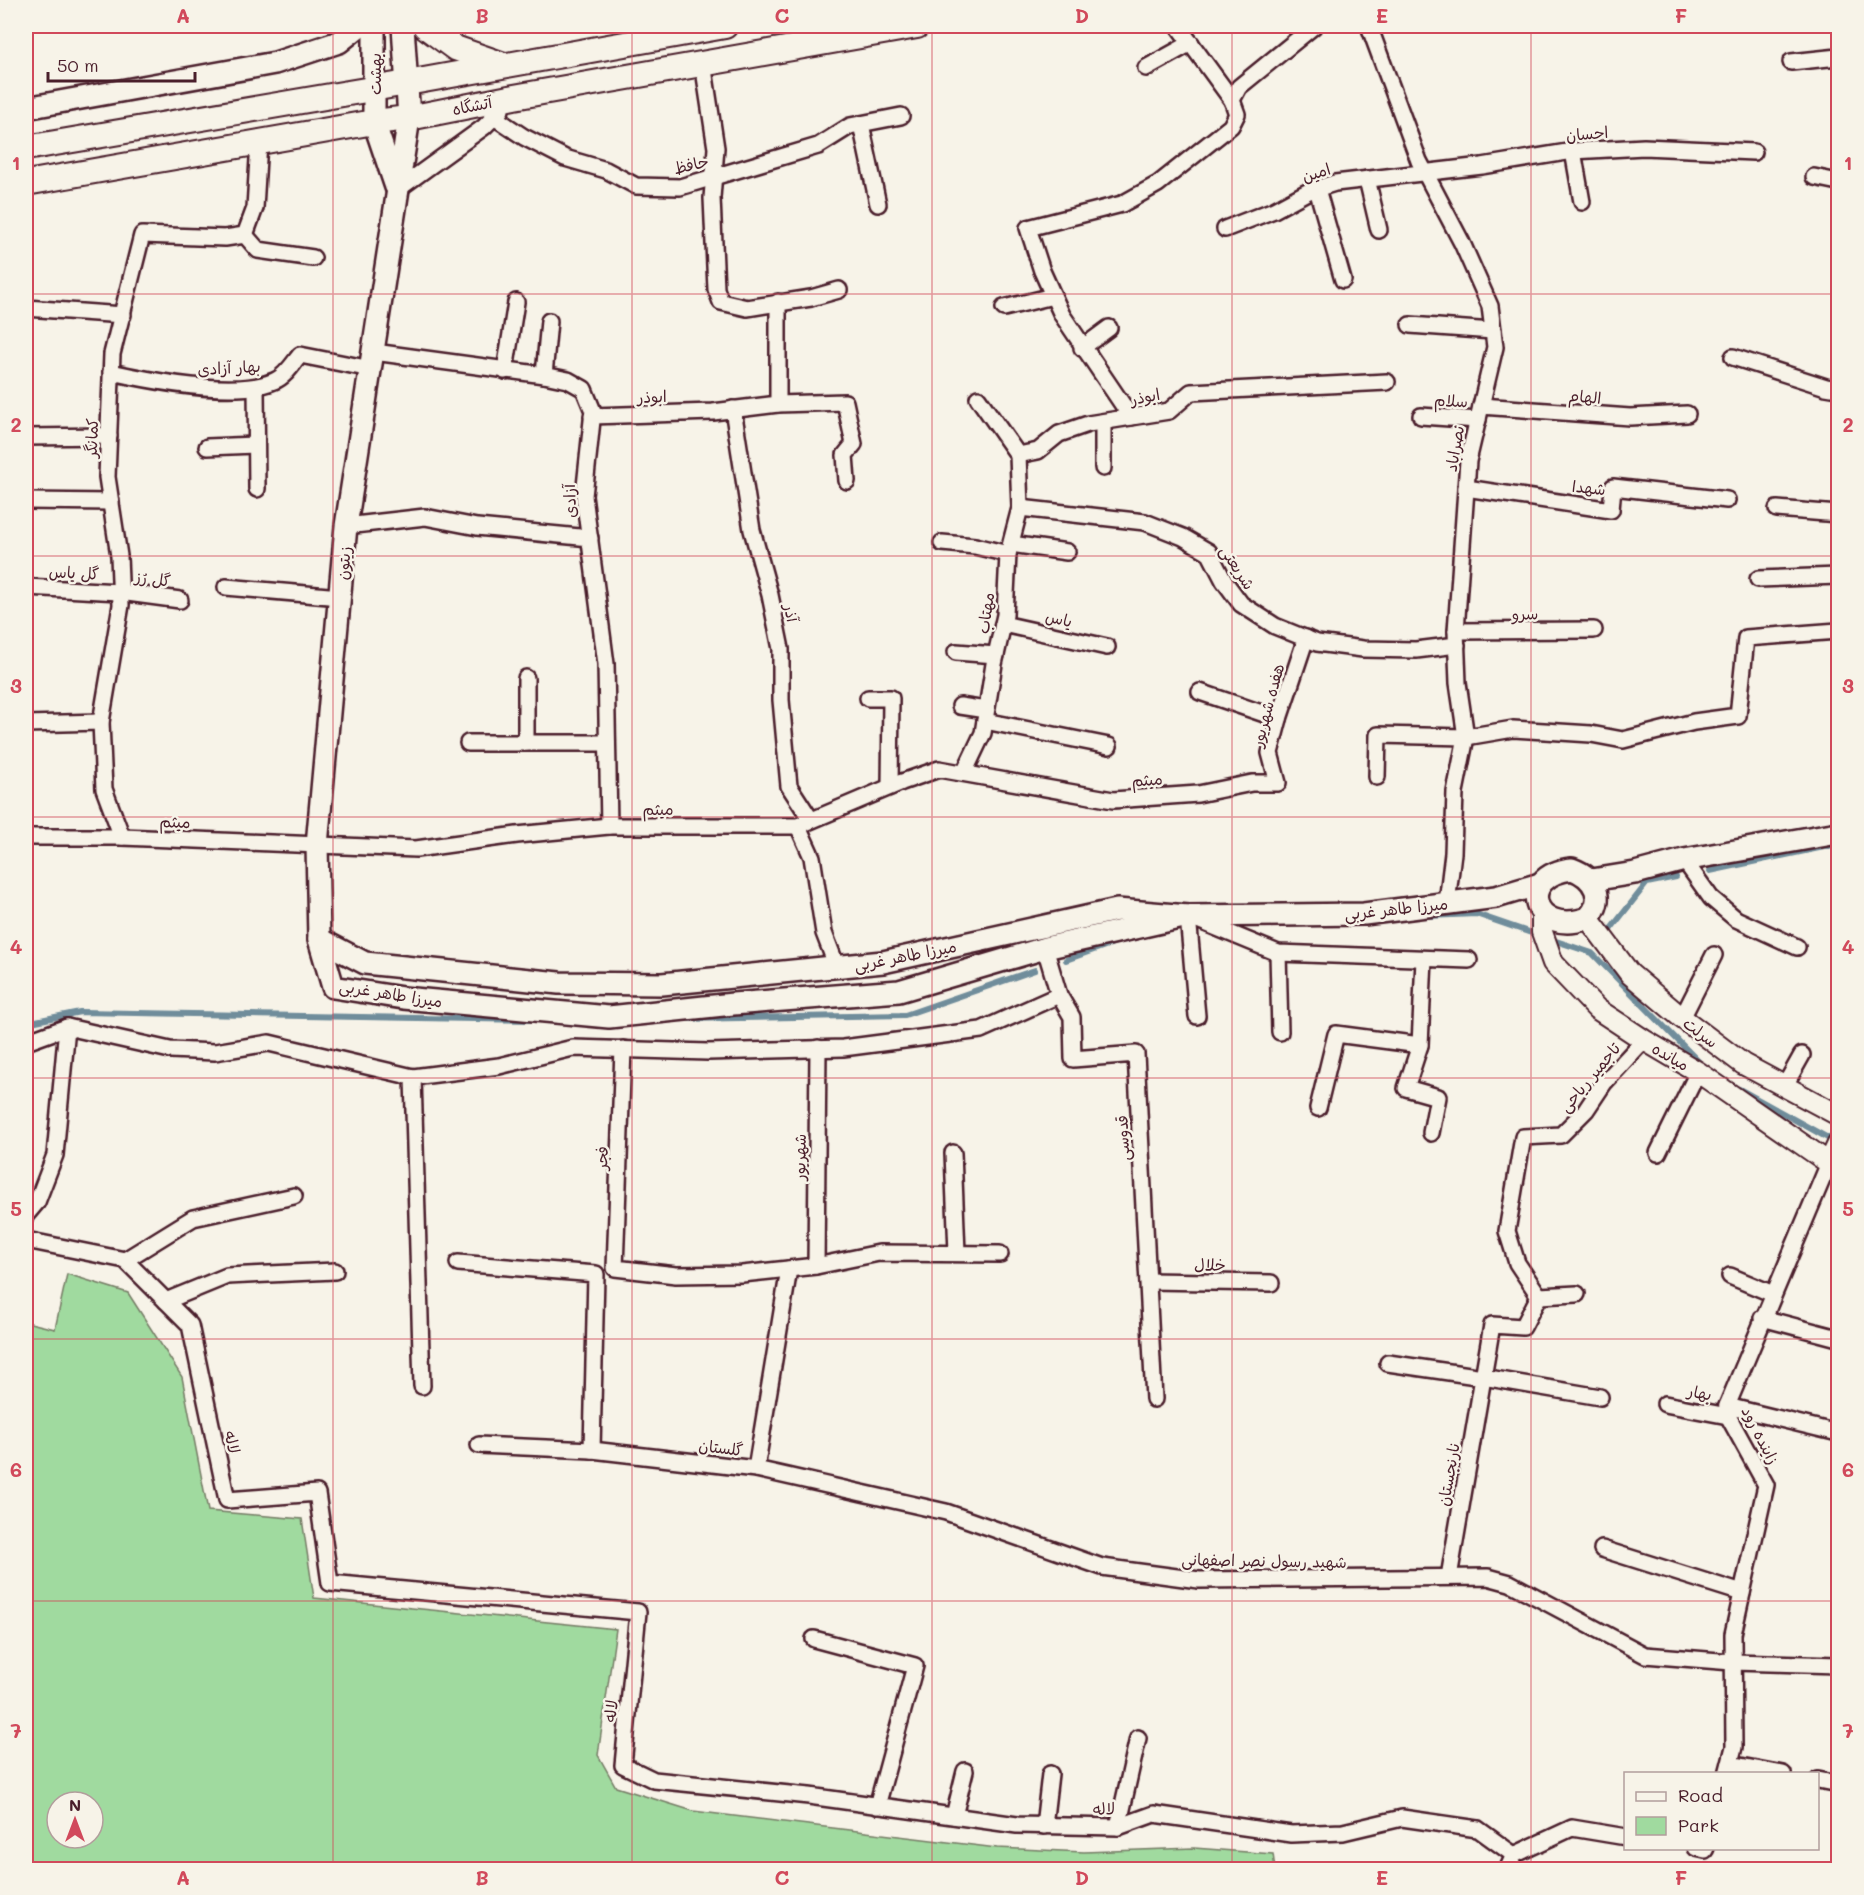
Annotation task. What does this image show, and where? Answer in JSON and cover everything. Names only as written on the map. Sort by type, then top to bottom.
[{"type":"main road","points":[[26,108],[275,63],[339,42],[359,26]]},
{"type":"main road","name":"بهشت","points":[[374,26],[374,122]]},
{"type":"main road","name":"بهشت","points":[[403,26],[409,118]]},
{"type":"main road","points":[[425,26],[455,48],[503,64]]},
{"type":"main road","name":"آتشگاه","points":[[26,148],[375,89],[503,64],[725,26]]},
{"type":"main road","name":"آتشگاه","points":[[26,183],[374,122],[409,118],[514,97],[917,26]]},
{"type":"main road","name":"زیتون","points":[[319,939],[316,845],[346,526],[409,118]]},
{"type":"main road","name":"زیتون","points":[[374,122],[397,190]]},
{"type":"main road","points":[[1592,912],[1596,893],[1592,880],[1635,873],[1684,860],[1839,833]]},
{"type":"main road","name":"میرزا طاهر غربی","points":[[319,939],[365,963],[559,983],[662,984],[883,962],[1117,910],[1188,916],[1364,914],[1496,897],[1542,916],[1547,876],[1558,870],[1572,869],[1592,880]]},
{"type":"main road","points":[[1542,916],[1568,923],[1592,912],[1635,873]]},
{"type":"main road","name":"میرزا طاهر غربی","points":[[319,939],[333,987],[403,998],[609,1017],[733,1004],[899,991],[1045,948],[1188,916]]},
{"type":"street","points":[[1131,417],[1082,348],[1062,315],[1042,271],[1028,228],[1122,204],[1158,184],[1231,126],[1237,114],[1233,100],[1178,26]]},
{"type":"street","points":[[1233,100],[1239,87],[1314,26]]},
{"type":"street","name":"نصراباد","points":[[1369,26],[1425,172],[1462,243],[1490,306],[1495,347],[1468,461],[1457,638],[1458,683],[1466,737],[1455,792],[1453,853],[1447,903]]},
{"type":"street","points":[[1146,68],[1191,43]]},
{"type":"street","points":[[1791,62],[1839,57]]},
{"type":"street","points":[[703,63],[716,148],[713,177],[716,289],[721,302],[747,308],[811,298],[839,290]]},
{"type":"street","points":[[397,190],[484,127],[514,97]]},
{"type":"street","name":"حافظ","points":[[494,117],[524,137],[555,153],[606,170],[636,186],[680,188],[818,146],[850,126],[901,116]]},
{"type":"street","points":[[861,124],[878,204]]},
{"type":"street","points":[[259,142],[255,208],[244,235],[258,250],[313,258]]},
{"type":"street","name":"احسان","points":[[1425,172],[1482,166],[1573,151],[1644,147],[1754,152]]},
{"type":"street","points":[[1573,151],[1582,202]]},
{"type":"street","name":"امین","points":[[1225,229],[1335,183],[1425,172]]},
{"type":"street","points":[[1814,177],[1839,182]]},
{"type":"street","points":[[1367,179],[1379,230]]},
{"type":"street","points":[[1317,189],[1343,280]]},
{"type":"street","name":"کمانگر","points":[[122,837],[104,789],[100,722],[121,605],[119,556],[107,477],[112,354],[142,235],[225,238],[244,235]]},
{"type":"street","points":[[1004,308],[1053,296]]},
{"type":"street","points":[[505,371],[516,302]]},
{"type":"street","points":[[778,302],[778,405]]},
{"type":"street","points":[[26,308],[123,315]]},
{"type":"street","points":[[544,375],[549,321]]},
{"type":"street","points":[[1410,325],[1493,330]]},
{"type":"street","points":[[1082,348],[1109,328]]},
{"type":"street","name":"بهار آزادی","points":[[111,372],[187,387],[256,387],[276,381],[290,369],[300,355],[373,361]]},
{"type":"street","points":[[1732,357],[1826,387],[1839,389]]},
{"type":"street","name":"آزادی","points":[[373,361],[544,375],[568,380],[584,389],[593,411],[584,496],[606,664],[609,826]]},
{"type":"street","name":"ابوذر","points":[[1018,455],[1038,451],[1059,434],[1088,424],[1169,411],[1191,392],[1387,382]]},
{"type":"street","points":[[256,387],[257,489]]},
{"type":"street","points":[[978,398],[1018,455]]},
{"type":"street","name":"ابوذر","points":[[592,416],[845,402],[854,444],[845,455],[847,481]]},
{"type":"street","name":"آذر","points":[[733,409],[752,530],[770,595],[781,649],[781,700],[789,786],[804,823],[824,933],[837,967]]},
{"type":"street","name":"الهام","points":[[1479,413],[1630,417],[1687,414]]},
{"type":"street","name":"سلام","points":[[1421,416],[1479,413]]},
{"type":"street","points":[[1103,422],[1103,468]]},
{"type":"street","points":[[26,438],[109,436]]},
{"type":"street","points":[[207,447],[255,445]]},
{"type":"street","name":"مهتاب","points":[[964,773],[983,733],[1003,624],[1010,549],[1020,508],[1018,455]]},
{"type":"street","name":"شهدا","points":[[1466,488],[1611,510],[1613,487],[1727,500]]},
{"type":"street","points":[[26,501],[111,502]]},
{"type":"street","name":"شریعتی","points":[[1020,508],[1145,522],[1183,537],[1209,552],[1224,581],[1240,604],[1275,626],[1317,643],[1363,649],[1416,650],[1457,638]]},
{"type":"street","points":[[1777,508],[1839,514]]},
{"type":"street","points":[[346,526],[425,517],[477,527],[590,538]]},
{"type":"street","points":[[942,543],[1067,552]]},
{"type":"street","points":[[1758,579],[1839,576]]},
{"type":"street","name":"گل یاس","points":[[26,587],[120,592]]},
{"type":"street","points":[[226,587],[340,597]]},
{"type":"street","name":"گل رُز","points":[[120,592],[180,600]]},
{"type":"street","name":"یاس","points":[[1003,624],[1107,647]]},
{"type":"street","name":"سرو","points":[[1457,638],[1594,630]]},
{"type":"street","points":[[1377,777],[1378,735],[1466,737],[1513,729],[1591,734],[1623,740],[1694,722],[1738,716],[1746,638],[1839,631]]},
{"type":"street","name":"هفده شهریور","points":[[1278,783],[1270,753],[1306,638]]},
{"type":"street","points":[[956,652],[996,655]]},
{"type":"street","points":[[526,678],[526,742]]},
{"type":"street","points":[[1200,692],[1279,719]]},
{"type":"street","points":[[868,698],[891,698],[890,787]]},
{"type":"street","points":[[960,706],[986,716],[1109,746]]},
{"type":"street","points":[[26,724],[100,722]]},
{"type":"street","points":[[468,742],[607,742]]},
{"type":"street","name":"میثم","points":[[26,837],[122,837],[417,849],[517,835],[609,826],[804,823],[939,769],[1113,800],[1198,794],[1252,783],[1278,783]]},
{"type":"street","points":[[1684,860],[1711,898],[1736,919],[1797,947]]},
{"type":"street","name":"سرلت","points":[[1592,912],[1630,974],[1682,1018],[1743,1064],[1839,1114]]},
{"type":"street","points":[[1197,1016],[1188,916],[1278,953],[1469,960]]},
{"type":"street","name":"میانده","points":[[1542,916],[1553,963],[1598,1009],[1644,1040],[1835,1156]]},
{"type":"street","name":"قدوسی","points":[[1045,948],[1059,995],[1072,1017],[1073,1059],[1136,1054],[1154,1400]]},
{"type":"street","points":[[1278,953],[1280,1032]]},
{"type":"street","points":[[1682,1018],[1714,955]]},
{"type":"street","points":[[1424,959],[1420,1045],[1406,1088],[1438,1097],[1431,1133]]},
{"type":"street","points":[[26,1042],[66,1027],[170,1050],[215,1052],[269,1043],[413,1077],[499,1066],[573,1048],[708,1052],[843,1048],[981,1030],[1059,995]]},
{"type":"street","points":[[26,1215],[38,1202],[56,1155],[66,1027]]},
{"type":"street","points":[[1318,1108],[1336,1034],[1420,1045]]},
{"type":"street","name":"تاجمیر ریاحی","points":[[1539,1296],[1517,1263],[1508,1231],[1523,1137],[1562,1135],[1586,1110],[1604,1083],[1644,1040]]},
{"type":"street","name":"شهریور","points":[[816,1266],[818,1048]]},
{"type":"street","name":"فجر","points":[[623,1049],[615,1268],[676,1275],[742,1274],[789,1269]]},
{"type":"street","points":[[1784,1087],[1802,1055]]},
{"type":"street","points":[[1658,1153],[1698,1072]]},
{"type":"street","points":[[413,1077],[422,1386]]},
{"type":"street","points":[[953,1153],[957,1253]]},
{"type":"street","name":"زاینده رود","points":[[1728,1769],[1734,1747],[1733,1634],[1766,1485],[1728,1411],[1762,1318],[1835,1156]]},
{"type":"street","points":[[26,1240],[125,1260],[193,1218],[294,1196]]},
{"type":"street","points":[[789,1269],[879,1253],[1000,1254]]},
{"type":"street","name":"لاله","points":[[125,1260],[190,1325],[226,1500],[316,1493],[330,1583],[638,1612],[623,1765],[654,1780],[809,1796],[1017,1825],[1118,1827],[1154,1814],[1291,1834],[1343,1832],[1402,1818],[1478,1830],[1514,1855]]},
{"type":"street","points":[[458,1263],[596,1274],[592,1450]]},
{"type":"street","name":"گلستان","points":[[479,1445],[592,1450],[756,1469],[789,1269]]},
{"type":"street","points":[[166,1301],[226,1276],[334,1271]]},
{"type":"street","points":[[1730,1276],[1773,1294]]},
{"type":"street","name":"خلال","points":[[1148,1281],[1271,1283]]},
{"type":"street","points":[[1483,1377],[1492,1325],[1523,1328],[1539,1296],[1577,1294]]},
{"type":"street","points":[[1762,1318],[1839,1338]]},
{"type":"street","points":[[1388,1364],[1600,1397]]},
{"type":"street","name":"نارنجستان","points":[[1449,1578],[1483,1377]]},
{"type":"street","name":"بهار","points":[[1665,1404],[1728,1411],[1839,1433]]},
{"type":"street","name":"شهید رسول نصر اصفهانی","points":[[756,1469],[946,1512],[1102,1567],[1199,1580],[1488,1577],[1510,1583],[1645,1655],[1732,1662],[1839,1665]]},
{"type":"street","points":[[1602,1549],[1742,1593]]},
{"type":"street","points":[[814,1639],[915,1666],[877,1806]]},
{"type":"street","points":[[1118,1827],[1138,1738]]},
{"type":"street","points":[[1728,1769],[1769,1772]]},
{"type":"street","points":[[954,1816],[965,1771]]},
{"type":"street","points":[[1044,1826],[1050,1774]]},
{"type":"street","points":[[1819,1780],[1839,1784]]},
{"type":"street","points":[[1507,1869],[1514,1855],[1572,1828],[1624,1837]]},
{"type":"green space","points":[[67,1274],[128,1293],[182,1377],[208,1511],[302,1519],[314,1598],[616,1629],[598,1755],[616,1787],[693,1811],[997,1848],[1084,1852],[1194,1848],[1273,1854],[1275,1869],[26,1869],[26,1322],[55,1329]]},
{"type":"waterway","points":[[1710,871],[1838,844]]},
{"type":"waterway","points":[[1606,935],[1647,883],[1676,877]]},
{"type":"waterway","points":[[1428,916],[1476,914],[1540,936]]},
{"type":"waterway","points":[[1550,939],[1592,953],[1701,1064]]},
{"type":"waterway","points":[[1066,960],[1116,942]]},
{"type":"waterway","points":[[682,1019],[905,1015],[1035,970]]},
{"type":"waterway","points":[[26,1023],[80,1012],[534,1020]]},
{"type":"waterway","points":[[1739,1089],[1835,1142]]}]
